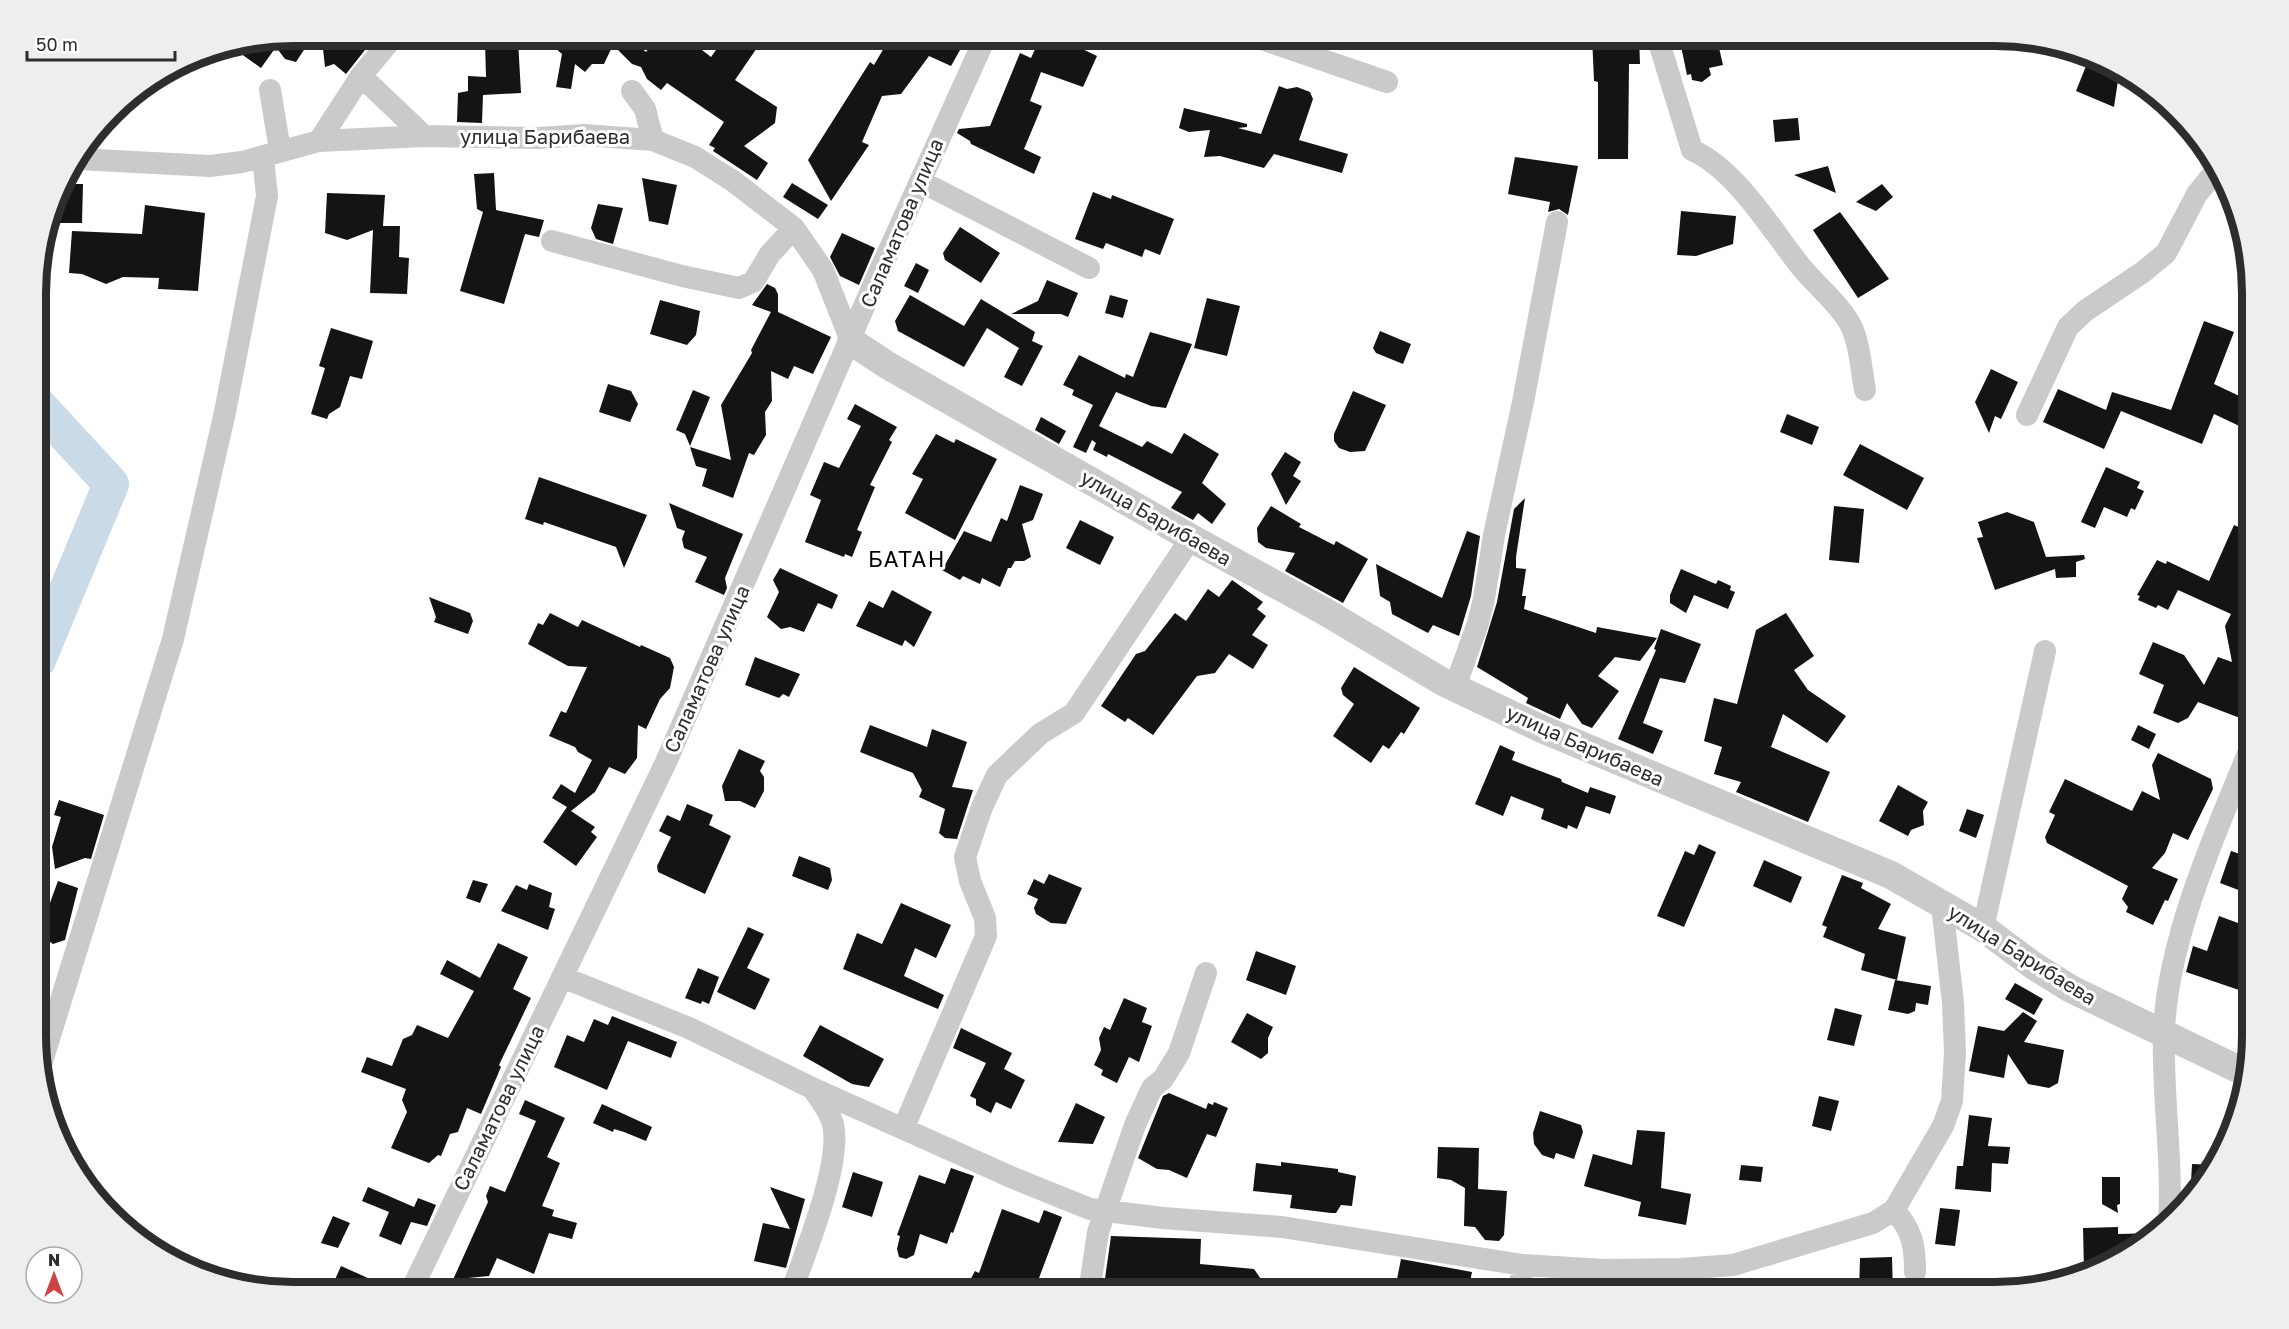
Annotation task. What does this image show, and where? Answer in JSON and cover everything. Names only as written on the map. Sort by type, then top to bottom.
[{"type":"street","points":[[319,141],[361,76],[386,46]]},
{"type":"street","name":"Саламатова улица","points":[[415,1282],[666,762],[920,181],[981,46]]},
{"type":"street","points":[[1282,46],[1387,82]]},
{"type":"street","points":[[1660,46],[1692,150],[1708,157],[1744,193],[1777,232],[1798,264],[1849,322],[1865,390]]},
{"type":"street","points":[[361,76],[424,136]]},
{"type":"street","points":[[47,1046],[172,639],[225,412],[267,196],[271,153],[270,90]]},
{"type":"street","points":[[632,91],[645,109],[652,140]]},
{"type":"street","name":"улица Барибаева","points":[[86,159],[210,166],[319,141],[424,136],[539,138],[585,135],[652,140],[695,157],[794,228],[824,270],[851,341],[887,364],[1455,687],[1564,738],[1891,875],[1983,928],[2034,966],[2071,988],[2240,1070]]},
{"type":"street","points":[[2027,415],[2068,327],[2085,311],[2143,272],[2166,253],[2197,194],[2212,175]]},
{"type":"street","points":[[920,181],[1089,268]]},
{"type":"street","points":[[1455,687],[1476,632],[1484,599],[1494,535],[1523,402],[1557,222]]},
{"type":"street","points":[[552,241],[659,271],[739,288],[753,282],[770,254],[794,228]]},
{"type":"street","points":[[904,1127],[986,936],[985,918],[970,881],[965,857],[982,807],[998,775],[1040,734],[1074,713],[1191,538]]},
{"type":"street","points":[[1983,928],[2045,651]]},
{"type":"street","points":[[2170,1210],[2171,1172],[2164,1033],[2171,981],[2190,906],[2242,770]]},
{"type":"street","points":[[562,977],[690,1028],[812,1088],[904,1127],[1011,1177],[1090,1209],[1282,1227],[1523,1265],[1604,1270],[1681,1269],[1733,1265],[1873,1223],[1894,1210],[1943,1126],[1952,1101],[1955,1052],[1953,1003],[1942,905]]},
{"type":"street","points":[[1091,1282],[1098,1232],[1147,1098],[1179,1053],[1206,973]]},
{"type":"street","points":[[794,1282],[832,1164],[833,1125],[826,1107],[812,1088]]},
{"type":"street","points":[[1894,1210],[1907,1225],[1913,1244],[1915,1272]]},
{"type":"street","points":[[1521,1282],[1523,1265]]},
{"type":"building","points":[[306,46],[296,62],[285,59],[276,47]]},
{"type":"building","points":[[324,46],[368,46],[346,74],[334,64],[325,67]]},
{"type":"building","points":[[485,46],[518,46],[521,93],[483,95],[482,123],[457,122],[458,93],[468,91],[468,76],[486,77]]},
{"type":"building","points":[[613,46],[604,64],[592,64],[585,72],[575,64],[571,89],[556,87],[562,54],[554,47]]},
{"type":"building","points":[[614,46],[639,46],[646,52],[650,46],[697,46],[711,57],[719,46],[758,46],[735,80],[777,107],[775,123],[744,146],[768,163],[757,180],[713,151],[715,148],[709,145],[724,122],[667,83],[661,90],[647,79],[641,67],[632,64]]},
{"type":"building","points":[[885,46],[962,46],[951,66],[929,56],[901,94],[882,96],[862,142],[869,145],[831,201],[808,160],[870,62],[874,65]]},
{"type":"building","points":[[1036,46],[1076,46],[1097,56],[1083,87],[1041,72],[1030,101],[1042,106],[1024,149],[1041,157],[1034,174],[971,144],[957,133],[959,129],[990,126],[1020,53],[1031,58]]},
{"type":"building","points":[[1592,46],[1639,46],[1640,64],[1629,64],[1628,159],[1598,159],[1598,82],[1594,81]]},
{"type":"building","points":[[1681,46],[1719,46],[1723,65],[1709,68],[1711,75],[1702,82],[1692,80],[1691,74],[1687,75]]},
{"type":"building","points":[[276,47],[261,68],[239,53]]},
{"type":"building","points":[[2087,64],[2118,80],[2114,107],[2076,91]]},
{"type":"building","points":[[1279,86],[1287,89],[1297,87],[1310,92],[1313,99],[1299,140],[1348,154],[1342,173],[1274,154],[1264,168],[1220,156],[1204,157],[1210,130],[1189,132],[1179,128],[1184,108],[1247,124],[1247,127],[1238,128],[1261,134]]},
{"type":"building","points":[[1798,118],[1800,140],[1775,142],[1773,120]]},
{"type":"building","points":[[1515,157],[1578,166],[1568,215],[1559,209],[1548,212],[1550,202],[1508,194]]},
{"type":"building","points":[[1828,166],[1836,193],[1794,175]]},
{"type":"building","points":[[494,173],[496,210],[544,220],[539,237],[525,234],[504,304],[460,291],[483,212],[477,209],[474,174]]},
{"type":"building","points":[[642,178],[677,185],[668,225],[649,221]]},
{"type":"building","points":[[792,183],[828,205],[818,219],[783,197]]},
{"type":"building","points":[[72,184],[83,184],[82,223],[57,223]]},
{"type":"building","points":[[1882,184],[1893,197],[1876,211],[1856,202]]},
{"type":"building","points":[[1093,192],[1111,199],[1112,195],[1174,219],[1160,255],[1145,249],[1142,257],[1106,243],[1103,249],[1075,239]]},
{"type":"building","points":[[327,193],[385,195],[383,226],[400,226],[399,257],[409,258],[407,294],[370,293],[373,230],[347,240],[325,233]]},
{"type":"building","points":[[598,204],[623,208],[613,244],[596,239],[591,228]]},
{"type":"building","points":[[145,205],[205,213],[198,291],[158,289],[159,278],[123,277],[106,284],[82,274],[69,273],[72,231],[142,234]]},
{"type":"building","points":[[1681,211],[1736,216],[1733,244],[1696,256],[1677,255]]},
{"type":"building","points":[[1840,212],[1889,279],[1858,298],[1813,230]]},
{"type":"building","points":[[960,227],[1000,253],[981,283],[945,260],[943,253]]},
{"type":"building","points":[[842,233],[875,248],[859,285],[840,276],[830,257]]},
{"type":"building","points":[[916,263],[929,270],[918,293],[904,286]]},
{"type":"building","points":[[1047,280],[1078,293],[1068,317],[1061,314],[1011,314],[1038,301]]},
{"type":"building","points":[[767,284],[775,288],[778,294],[778,312],[831,337],[813,374],[794,366],[788,379],[771,371],[772,401],[765,412],[766,435],[754,455],[749,453],[733,498],[702,486],[707,469],[696,466],[690,447],[731,460],[721,405],[752,353],[751,350],[771,312],[752,305]]},
{"type":"building","points":[[910,295],[964,326],[981,299],[1035,332],[1032,341],[1043,346],[1022,386],[1004,377],[1019,348],[987,328],[964,367],[898,331],[895,321]]},
{"type":"building","points":[[1110,295],[1128,300],[1123,318],[1105,313]]},
{"type":"building","points":[[1207,298],[1240,306],[1227,356],[1194,348]]},
{"type":"building","points":[[660,300],[700,311],[696,335],[687,345],[650,334]]},
{"type":"building","points":[[2204,321],[2234,332],[2214,384],[2242,397],[2242,427],[2214,414],[2202,444],[2121,411],[2104,449],[2043,422],[2058,389],[2106,410],[2112,392],[2171,410]]},
{"type":"building","points":[[331,328],[373,341],[362,379],[350,376],[340,407],[329,414],[327,419],[311,414],[325,368],[319,366]]},
{"type":"building","points":[[1380,331],[1411,344],[1403,364],[1376,353],[1373,348]]},
{"type":"building","points":[[1150,332],[1192,344],[1166,408],[1151,406],[1116,392],[1099,426],[1142,447],[1147,441],[1172,454],[1184,433],[1219,454],[1202,483],[1226,504],[1212,524],[1198,513],[1193,520],[1171,508],[1182,492],[1108,454],[1107,457],[1093,450],[1096,443],[1092,440],[1086,453],[1073,447],[1093,405],[1072,395],[1074,390],[1063,385],[1079,355],[1125,378],[1126,374],[1133,377]]},
{"type":"building","points":[[1991,369],[2018,382],[2001,419],[1995,416],[1989,433],[1975,402]]},
{"type":"building","points":[[608,384],[631,391],[638,404],[630,422],[599,412]]},
{"type":"building","points":[[693,390],[710,397],[690,446],[685,434],[676,430]]},
{"type":"building","points":[[1353,391],[1386,405],[1365,451],[1350,452],[1339,448],[1334,441],[1334,434]]},
{"type":"building","points":[[855,404],[897,427],[870,485],[875,487],[857,530],[862,532],[852,557],[845,554],[844,557],[805,542],[821,500],[810,495],[824,462],[839,468],[861,426],[847,419]]},
{"type":"building","points":[[1787,414],[1819,427],[1812,445],[1780,432]]},
{"type":"building","points":[[1041,417],[1066,431],[1059,444],[1035,430]]},
{"type":"building","points":[[936,434],[954,443],[956,439],[997,459],[955,540],[905,513],[923,479],[912,474]]},
{"type":"building","points":[[1860,444],[1924,478],[1907,510],[1843,475]]},
{"type":"building","points":[[1285,452],[1301,462],[1293,476],[1301,481],[1286,505],[1271,474]]},
{"type":"building","points":[[2106,467],[2140,482],[2137,488],[2144,491],[2135,510],[2131,508],[2127,517],[2104,507],[2095,528],[2081,522]]},
{"type":"building","points":[[539,477],[647,515],[624,568],[616,547],[544,522],[543,525],[525,519]]},
{"type":"building","points":[[1020,485],[1043,494],[1033,520],[1022,524],[1031,557],[1024,561],[1015,561],[1011,568],[1008,568],[1000,587],[982,578],[980,584],[963,576],[960,580],[942,570],[964,531],[991,542],[1001,518],[1007,521]]},
{"type":"building","points":[[1525,498],[1516,557],[1516,568],[1526,569],[1522,596],[1526,596],[1524,609],[1596,633],[1597,627],[1657,638],[1640,661],[1615,657],[1598,676],[1619,691],[1592,728],[1582,724],[1567,703],[1560,719],[1526,703],[1528,698],[1477,667],[1497,602],[1514,509]]},
{"type":"building","points":[[669,503],[743,534],[725,578],[727,588],[724,595],[695,582],[707,557],[684,548],[682,539],[685,531],[677,528]]},
{"type":"building","points":[[1271,506],[1301,524],[1299,527],[1334,545],[1336,541],[1368,559],[1343,603],[1285,571],[1295,553],[1266,548],[1258,542],[1257,528]]},
{"type":"building","points":[[1834,506],[1864,509],[1859,563],[1829,560]]},
{"type":"building","points":[[2007,512],[2034,522],[2046,557],[2084,555],[2085,559],[2076,562],[2076,577],[2056,578],[2055,569],[1995,590],[1977,538],[1983,537],[1978,522]]},
{"type":"building","points":[[1080,520],[1114,537],[1100,565],[1066,548]]},
{"type":"building","points":[[2234,525],[2242,529],[2242,713],[2240,718],[2198,702],[2188,718],[2178,723],[2153,713],[2164,685],[2139,674],[2153,642],[2184,655],[2204,685],[2218,657],[2232,662],[2225,626],[2231,614],[2178,590],[2168,610],[2158,605],[2156,608],[2138,600],[2140,596],[2137,595],[2157,560],[2166,564],[2167,561],[2209,581]]},
{"type":"building","points":[[1467,531],[1480,536],[1471,596],[1459,636],[1433,625],[1428,633],[1392,614],[1390,602],[1380,596],[1376,564],[1442,598]]},
{"type":"building","points":[[780,568],[838,595],[832,609],[818,603],[804,632],[790,627],[781,629],[767,617],[779,592],[773,580]]},
{"type":"building","points":[[1681,569],[1716,584],[1718,580],[1731,586],[1730,590],[1735,592],[1728,609],[1694,595],[1686,613],[1670,603],[1670,595]]},
{"type":"building","points":[[1232,580],[1263,602],[1257,609],[1266,616],[1252,635],[1268,645],[1253,669],[1229,654],[1215,673],[1197,676],[1153,735],[1128,718],[1125,722],[1101,706],[1136,654],[1145,651],[1175,613],[1186,621],[1208,589],[1219,597]]},
{"type":"building","points":[[892,590],[932,612],[914,647],[905,640],[902,646],[856,626],[869,601],[883,608]]},
{"type":"building","points":[[429,597],[470,613],[473,621],[468,634],[434,622],[436,617]]},
{"type":"building","points":[[550,613],[578,627],[582,620],[640,647],[641,645],[670,658],[674,667],[670,688],[660,699],[646,729],[638,725],[637,758],[625,774],[609,767],[595,792],[571,811],[595,827],[591,832],[597,837],[576,866],[543,842],[567,807],[552,798],[561,784],[575,793],[592,760],[578,752],[575,747],[549,736],[561,711],[566,713],[587,667],[568,666],[528,644],[538,623],[543,625]]},
{"type":"building","points":[[1786,613],[1814,656],[1794,670],[1808,690],[1846,716],[1827,743],[1783,714],[1771,747],[1830,772],[1808,822],[1736,792],[1741,782],[1714,774],[1722,747],[1704,741],[1714,698],[1737,704],[1756,630]]},
{"type":"building","points":[[1661,629],[1701,644],[1685,683],[1660,678],[1643,723],[1663,731],[1653,754],[1618,739],[1656,650],[1654,649]]},
{"type":"building","points":[[755,657],[800,674],[789,697],[783,694],[779,698],[745,685]]},
{"type":"building","points":[[1354,667],[1420,708],[1404,734],[1401,732],[1389,749],[1383,745],[1371,763],[1333,736],[1354,704],[1343,695],[1341,688]]},
{"type":"building","points":[[870,725],[927,747],[932,729],[967,742],[952,787],[973,790],[957,839],[945,838],[939,833],[945,809],[919,797],[922,790],[913,773],[860,752]]},
{"type":"building","points":[[2138,725],[2156,734],[2149,749],[2131,740]]},
{"type":"building","points":[[1500,745],[1515,752],[1512,760],[1561,779],[1562,782],[1588,793],[1590,787],[1616,796],[1610,814],[1586,806],[1577,829],[1568,825],[1567,829],[1541,819],[1544,809],[1511,796],[1503,816],[1475,804]]},
{"type":"building","points":[[739,749],[765,761],[760,771],[764,777],[764,791],[755,808],[740,801],[725,801],[722,786]]},
{"type":"building","points":[[2158,753],[2211,779],[2213,789],[2188,840],[2173,833],[2165,853],[2152,868],[2178,879],[2153,925],[2126,912],[2128,907],[2122,899],[2128,886],[2047,843],[2045,837],[2055,815],[2049,812],[2065,779],[2132,811],[2142,791],[2160,800],[2152,765]]},
{"type":"building","points":[[1898,785],[1928,802],[1923,811],[1924,825],[1911,830],[1908,836],[1879,821]]},
{"type":"building","points":[[59,800],[104,815],[91,859],[85,858],[55,869],[52,847],[61,817],[54,815]]},
{"type":"building","points":[[687,804],[713,815],[709,825],[731,836],[705,894],[658,872],[657,866],[671,837],[659,831],[667,815],[680,821]]},
{"type":"building","points":[[1967,809],[1984,815],[1976,838],[1959,831]]},
{"type":"building","points":[[1699,844],[1716,852],[1684,927],[1657,916],[1685,851],[1694,855]]},
{"type":"building","points":[[2231,851],[2242,855],[2242,891],[2220,883]]},
{"type":"building","points":[[799,856],[830,868],[832,880],[828,890],[792,876]]},
{"type":"building","points":[[1764,860],[1802,877],[1791,903],[1753,886]]},
{"type":"building","points":[[1049,874],[1082,888],[1066,924],[1051,923],[1036,914],[1034,908],[1038,899],[1027,894],[1034,879],[1044,884]]},
{"type":"building","points":[[1842,875],[1863,883],[1861,888],[1891,904],[1878,929],[1906,937],[1897,980],[1861,970],[1865,954],[1823,937],[1827,927],[1822,925]]},
{"type":"building","points":[[473,880],[488,884],[480,903],[466,898]]},
{"type":"building","points":[[58,881],[78,888],[65,940],[53,944],[46,939],[46,914]]},
{"type":"building","points":[[529,884],[552,893],[549,907],[555,909],[548,930],[501,911],[516,885],[527,890]]},
{"type":"building","points":[[901,903],[951,925],[936,958],[915,948],[904,976],[944,995],[938,1009],[843,969],[857,933],[882,944]]},
{"type":"building","points":[[2242,912],[2242,991],[2186,972],[2193,946],[2207,951],[2219,916],[2238,923]]},
{"type":"building","points":[[748,927],[764,934],[747,968],[770,979],[755,1010],[717,992]]},
{"type":"building","points":[[498,943],[528,957],[513,989],[531,998],[499,1065],[501,1067],[481,1114],[467,1108],[458,1132],[450,1134],[441,1156],[438,1155],[429,1163],[391,1148],[407,1112],[402,1100],[406,1089],[361,1072],[367,1057],[392,1066],[403,1039],[412,1035],[417,1025],[448,1038],[474,991],[440,974],[447,960],[480,978]]},
{"type":"building","points":[[1256,951],[1296,966],[1286,995],[1246,980]]},
{"type":"building","points":[[698,968],[719,977],[709,1004],[702,1001],[701,1004],[685,998]]},
{"type":"building","points":[[1895,980],[1931,986],[1928,1005],[1916,1003],[1915,1011],[1908,1014],[1888,1010]]},
{"type":"building","points":[[2015,983],[2043,999],[2034,1015],[2005,999]]},
{"type":"building","points":[[1124,998],[1147,1008],[1142,1022],[1152,1026],[1139,1062],[1129,1057],[1117,1083],[1101,1075],[1103,1070],[1094,1065],[1101,1050],[1099,1038],[1104,1027],[1110,1030]]},
{"type":"building","points":[[1835,1008],[1862,1015],[1854,1046],[1827,1040]]},
{"type":"building","points":[[2023,1012],[2037,1021],[2024,1042],[2064,1050],[2058,1083],[2049,1088],[2028,1084],[2008,1054],[2004,1078],[1969,1071],[1978,1026],[2004,1031]]},
{"type":"building","points":[[1247,1013],[1273,1027],[1268,1038],[1268,1053],[1261,1059],[1231,1042]]},
{"type":"building","points":[[612,1016],[677,1042],[671,1058],[628,1041],[607,1090],[554,1067],[567,1035],[584,1042],[594,1019],[608,1025]]},
{"type":"building","points":[[820,1025],[884,1059],[869,1087],[852,1084],[803,1056]]},
{"type":"building","points":[[961,1028],[1012,1053],[1004,1069],[1025,1080],[1011,1109],[996,1102],[991,1113],[976,1105],[976,1099],[970,1096],[986,1063],[953,1048]]},
{"type":"building","points":[[1169,1093],[1206,1109],[1208,1103],[1213,1105],[1214,1102],[1228,1108],[1216,1137],[1207,1134],[1187,1178],[1169,1170],[1157,1169],[1138,1158],[1163,1096]]},
{"type":"building","points":[[1819,1096],[1839,1101],[1831,1131],[1812,1126]]},
{"type":"building","points":[[525,1100],[565,1118],[547,1157],[560,1163],[542,1206],[554,1210],[552,1216],[577,1223],[572,1239],[549,1233],[534,1274],[497,1258],[489,1276],[468,1278],[477,1282],[452,1282],[488,1202],[486,1196],[490,1186],[505,1192],[536,1121],[519,1114]]},
{"type":"building","points":[[1076,1103],[1105,1117],[1093,1144],[1058,1142]]},
{"type":"building","points":[[602,1104],[652,1127],[646,1141],[614,1129],[613,1132],[593,1123]]},
{"type":"building","points":[[1540,1111],[1581,1125],[1583,1132],[1574,1159],[1556,1153],[1554,1159],[1542,1155],[1534,1144],[1533,1133]]},
{"type":"building","points":[[1969,1115],[1992,1118],[1988,1146],[2010,1147],[2008,1164],[1992,1163],[1991,1192],[1955,1189],[1957,1166],[1963,1166]]},
{"type":"building","points":[[1637,1130],[1665,1132],[1661,1188],[1691,1194],[1686,1225],[1638,1216],[1641,1202],[1584,1186],[1593,1154],[1632,1165]]},
{"type":"building","points":[[1438,1147],[1479,1148],[1478,1189],[1507,1191],[1504,1235],[1499,1241],[1485,1240],[1475,1227],[1464,1226],[1465,1188],[1451,1180],[1437,1178]]},
{"type":"building","points":[[1281,1162],[1338,1169],[1338,1172],[1356,1176],[1352,1206],[1341,1205],[1336,1213],[1290,1208],[1292,1195],[1253,1191],[1256,1163],[1281,1166]]},
{"type":"building","points":[[2192,1164],[2206,1165],[2201,1173],[2191,1186]]},
{"type":"building","points":[[1741,1165],[1763,1167],[1761,1182],[1739,1180]]},
{"type":"building","points":[[951,1168],[974,1176],[947,1244],[920,1234],[914,1255],[906,1259],[899,1257],[897,1249],[900,1236],[897,1235],[919,1175],[945,1184]]},
{"type":"building","points":[[853,1172],[883,1182],[872,1217],[842,1207]]},
{"type":"building","points":[[2102,1177],[2120,1177],[2118,1213],[2102,1204]]},
{"type":"building","points":[[368,1187],[414,1207],[418,1198],[436,1205],[427,1226],[411,1222],[401,1245],[379,1236],[389,1212],[362,1201]]},
{"type":"building","points":[[770,1187],[805,1199],[786,1268],[754,1261],[763,1223],[790,1229]]},
{"type":"building","points":[[1940,1208],[1960,1210],[1955,1246],[1935,1244]]},
{"type":"building","points":[[1002,1209],[1039,1223],[1044,1210],[1062,1217],[1039,1278],[1045,1282],[969,1282],[975,1271],[979,1273]]},
{"type":"building","points":[[333,1216],[350,1223],[338,1248],[321,1243]]},
{"type":"building","points":[[2118,1227],[2118,1234],[2143,1233],[2105,1257],[2084,1266],[2083,1228]]},
{"type":"building","points":[[1111,1236],[1201,1239],[1200,1264],[1254,1269],[1263,1282],[1105,1282]]},
{"type":"building","points":[[1892,1257],[1893,1282],[1859,1282],[1860,1258]]},
{"type":"building","points":[[1401,1259],[1472,1272],[1470,1282],[1396,1282]]},
{"type":"building","points":[[341,1266],[377,1282],[334,1282]]},
{"type":"waterway","points":[[46,414],[111,484],[46,641]]},
{"type":"district","name":"БАТАН","points":[[907,559]]}]
